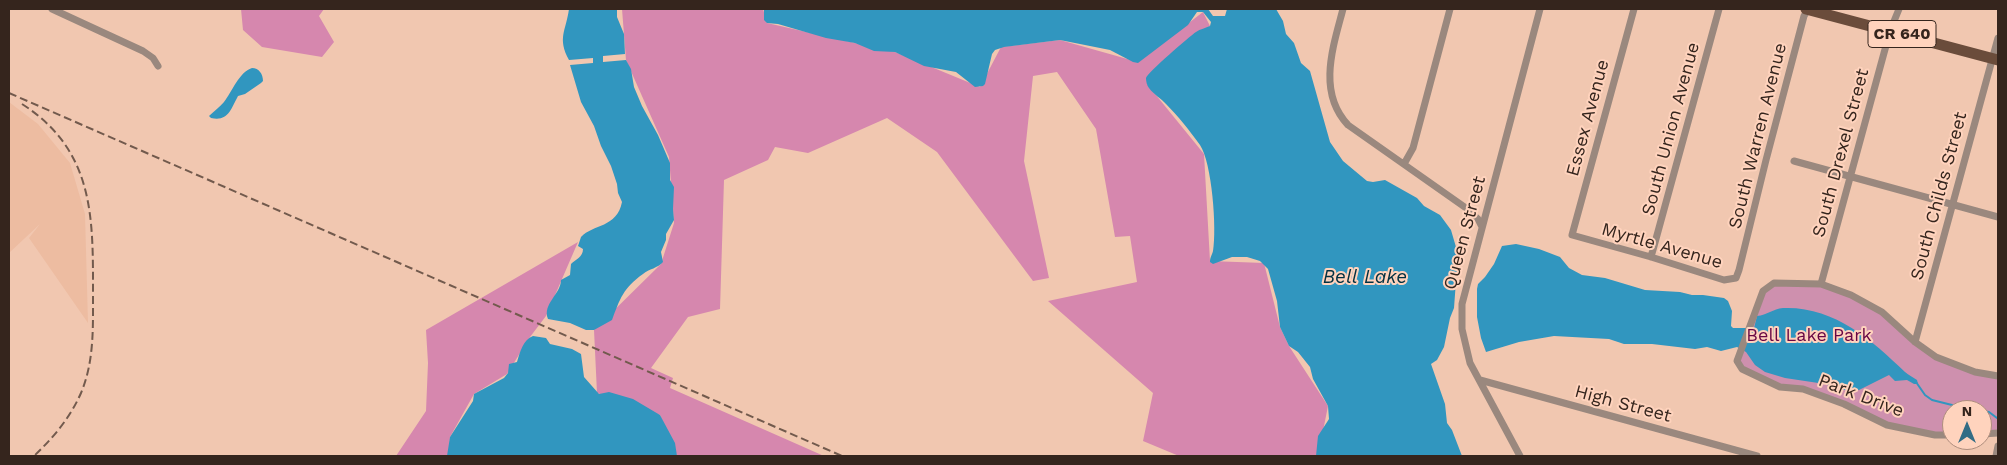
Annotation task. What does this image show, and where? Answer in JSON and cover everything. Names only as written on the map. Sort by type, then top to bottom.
[{"type":"main road","name":"CR 640","points":[[1807,9],[1995,59]]},
{"type":"street","points":[[52,9],[137,48],[153,58],[158,66]]},
{"type":"street","points":[[1343,9],[1330,58],[1329,72],[1335,108],[1348,125],[1466,208],[1478,219],[1482,227]]},
{"type":"street","points":[[1404,164],[1413,148],[1450,9]]},
{"type":"street","name":"Queen Street","points":[[1520,456],[1470,363],[1462,329],[1462,304],[1540,9]]},
{"type":"street","name":"Essex Avenue","points":[[1572,235],[1634,9]]},
{"type":"street","name":"South Union Avenue","points":[[1651,257],[1719,9]]},
{"type":"street","name":"South Warren Avenue","points":[[1739,270],[1766,160],[1807,9]]},
{"type":"street","name":"South Drexel Street","points":[[1821,284],[1890,31],[1899,9]]},
{"type":"street","name":"South Childs Street","points":[[1915,342],[1995,59],[1998,38]]},
{"type":"street","points":[[1794,161],[1998,217]]},
{"type":"street","name":"Myrtle Avenue","points":[[1572,235],[1724,280],[1736,278],[1739,270]]},
{"type":"street","name":"Park Drive","points":[[1821,284],[1774,283],[1763,291],[1737,361],[1742,369],[1780,386],[1803,389],[1844,404],[1887,425],[1942,435]]},
{"type":"street","points":[[1821,284],[1851,295],[1882,312],[1915,342],[1936,357],[1958,367],[1998,376]]},
{"type":"street","name":"High Street","points":[[1480,380],[1757,456]]},
{"type":"street","points":[[1996,456],[1998,446]]},
{"type":"shaded area","points":[[241,9],[324,9],[319,16],[334,42],[322,57],[262,47],[243,30]]},
{"type":"shaded area","points":[[622,9],[763,9],[767,23],[895,52],[980,87],[1001,47],[1060,40],[1138,62],[1203,12],[1210,26],[1147,84],[1204,154],[1210,261],[1264,263],[1280,327],[1289,346],[1328,406],[1318,456],[1179,456],[1143,441],[1153,393],[1048,301],[1137,282],[1130,236],[1115,237],[1096,129],[1057,72],[1033,76],[1024,161],[1049,278],[1033,281],[937,152],[887,118],[808,153],[775,147],[768,160],[724,180],[720,309],[688,317],[651,368],[673,378],[670,388],[824,456],[677,456],[660,415],[597,393],[594,330],[661,264],[674,223],[669,157],[626,60]]},
{"type":"shaded area","points":[[9,102],[38,124],[70,163],[85,214],[88,323],[29,238],[40,224],[9,253]]},
{"type":"shaded area","points":[[578,242],[546,316],[530,337],[507,374],[474,394],[450,437],[449,456],[396,456],[426,411],[428,363],[426,330]]},
{"type":"green space","name":"Bell Lake Park","points":[[1774,283],[1821,284],[1882,312],[1936,357],[1998,376],[1998,433],[1992,433],[1992,400],[1942,400],[1942,433],[1887,425],[1803,389],[1780,387],[1742,369],[1737,361],[1759,299]]},
{"type":"water","points":[[569,9],[617,9],[617,17],[624,34],[625,54],[603,56],[603,62],[626,60],[631,69],[634,87],[642,106],[658,135],[670,163],[670,180],[674,187],[674,220],[666,234],[666,240],[661,252],[663,262],[636,279],[620,300],[612,320],[594,330],[586,330],[570,323],[548,319],[547,314],[549,304],[558,290],[561,280],[570,275],[571,264],[582,254],[583,249],[578,246],[581,237],[615,217],[622,202],[611,166],[594,126],[581,102],[570,65],[593,63],[593,58],[569,60],[565,52],[563,34]]},
{"type":"water","name":"Bell Lake","points":[[764,9],[1208,9],[1213,16],[1225,16],[1227,9],[1276,9],[1283,21],[1286,34],[1294,43],[1301,63],[1310,71],[1330,142],[1343,161],[1367,181],[1385,180],[1417,198],[1424,206],[1440,215],[1451,230],[1458,254],[1454,308],[1444,347],[1437,360],[1431,364],[1445,404],[1447,423],[1452,430],[1462,456],[1316,456],[1318,436],[1329,419],[1328,406],[1313,379],[1310,367],[1298,352],[1289,346],[1280,327],[1277,301],[1268,269],[1260,261],[1247,257],[1232,257],[1213,264],[1210,262],[1214,241],[1214,213],[1208,166],[1204,154],[1200,145],[1184,124],[1148,87],[1146,78],[1148,75],[1196,32],[1210,26],[1211,22],[1203,12],[1197,12],[1188,25],[1138,63],[1110,50],[1060,40],[1004,47],[995,50],[992,54],[985,84],[975,87],[956,72],[924,66],[895,52],[874,51],[855,43],[826,38],[778,24],[767,23],[764,20]]},
{"type":"water","points":[[252,68],[260,72],[263,81],[245,94],[238,96],[231,110],[225,116],[217,119],[211,118],[209,116],[224,102],[243,74]]},
{"type":"water","points":[[1516,244],[1539,249],[1560,257],[1569,268],[1582,275],[1605,278],[1645,290],[1680,292],[1724,298],[1728,301],[1732,311],[1731,326],[1733,328],[1754,328],[1757,316],[1783,308],[1801,309],[1818,313],[1835,319],[1865,337],[1906,373],[1917,380],[1918,384],[1907,380],[1895,381],[1889,375],[1859,390],[1840,390],[1825,384],[1785,378],[1765,372],[1755,365],[1746,352],[1737,347],[1721,351],[1707,347],[1695,349],[1652,344],[1624,344],[1609,339],[1554,336],[1519,342],[1486,352],[1477,317],[1478,284],[1494,264],[1502,246]]},
{"type":"water","points":[[533,336],[546,338],[550,344],[572,349],[581,354],[584,377],[599,394],[609,392],[633,399],[660,415],[675,443],[677,456],[447,456],[450,437],[473,401],[474,394],[504,378],[508,373],[509,364],[517,362],[524,343]]},
{"type":"waterway","points":[[1916,382],[1925,395],[1932,400],[1942,402]]},
{"type":"waterway","points":[[1992,414],[1997,418]]},
{"type":"railway","points":[[9,93],[842,456]]},
{"type":"railway","points":[[22,104],[46,123],[64,143],[77,165],[85,188],[90,213],[93,267],[93,333],[91,357],[85,381],[77,402],[66,419],[34,456]]}]
